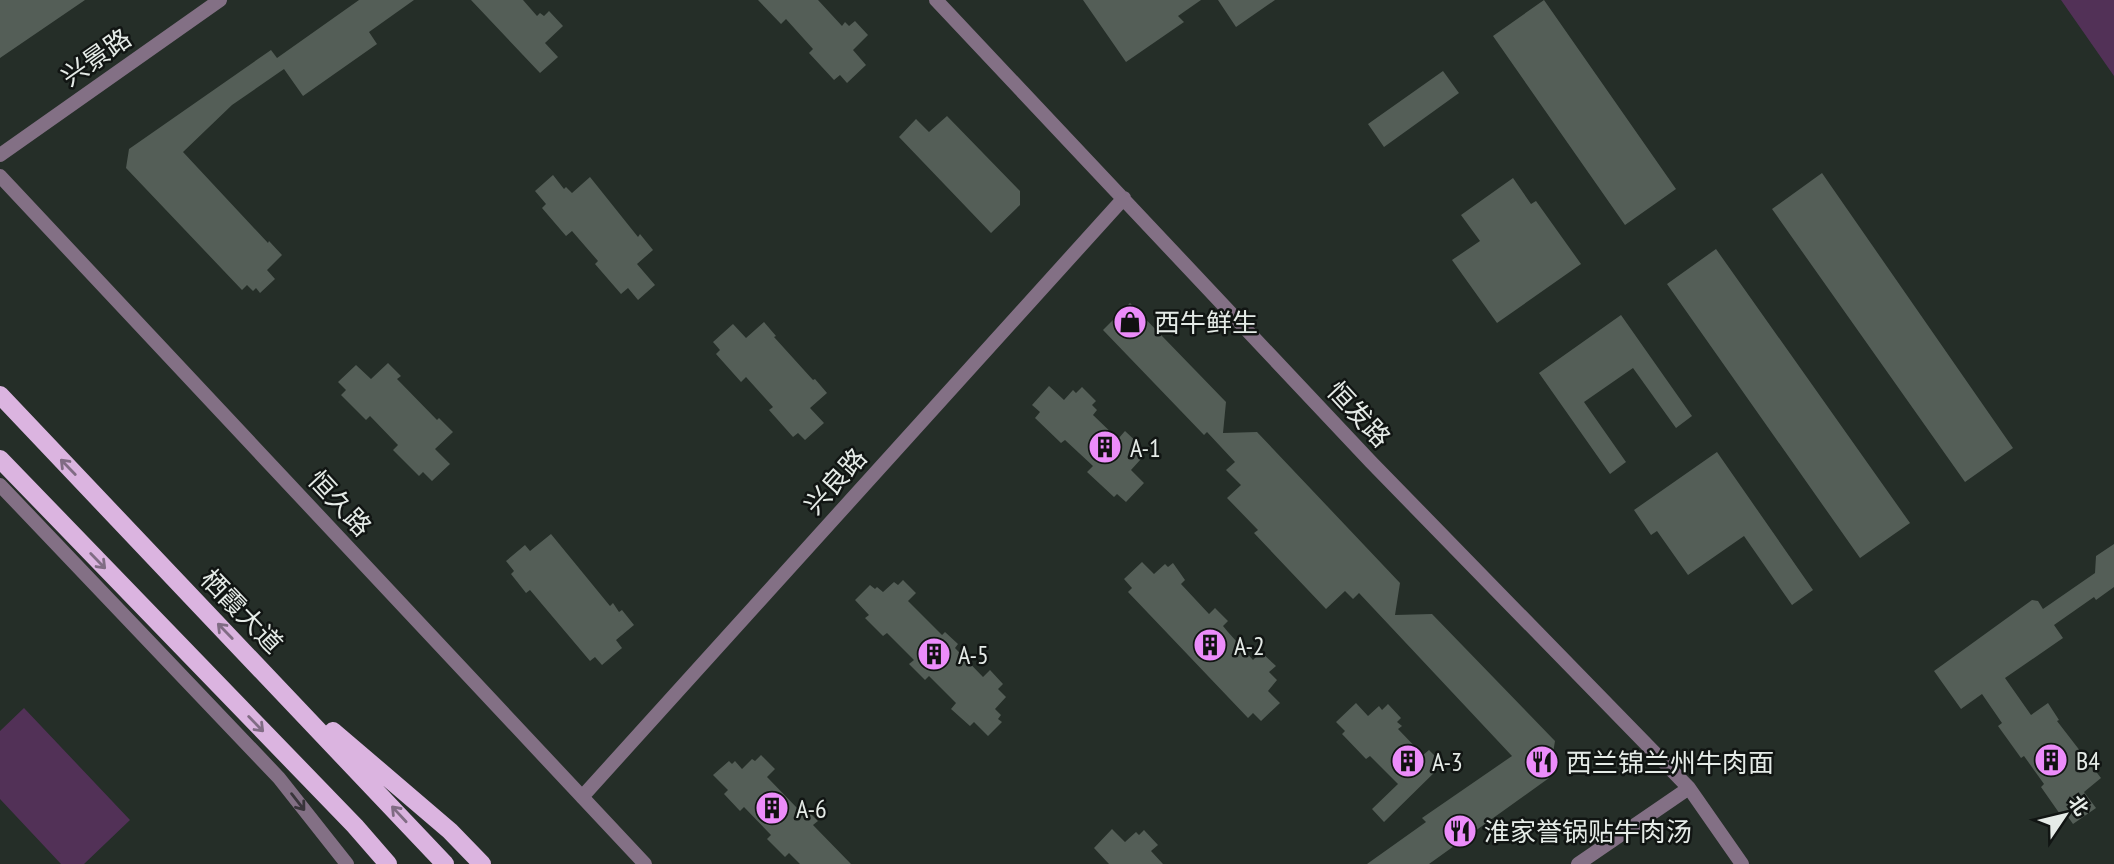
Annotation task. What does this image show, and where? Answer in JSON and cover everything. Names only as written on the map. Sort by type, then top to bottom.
[{"type":"main road","name":"栖霞大道","points":[[0,395],[445,864]]},
{"type":"main road","points":[[0,458],[355,826],[388,864]]},
{"type":"main road","points":[[260,668],[450,831],[482,864]]},
{"type":"street","name":"兴景路","points":[[0,155],[220,0]]},
{"type":"street","name":"恒发路","points":[[936,0],[1371,462],[1689,788],[1742,864]]},
{"type":"street","name":"恒久路","points":[[0,176],[645,864]]},
{"type":"street","name":"兴良路","points":[[582,797],[1124,198]]},
{"type":"street","points":[[0,485],[279,778],[347,864]]},
{"type":"street","points":[[1578,864],[1689,788]]},
{"type":"shaded area","points":[[2061,0],[2114,0],[2114,76]]},
{"type":"shaded area","points":[[24,708],[130,820],[84,864],[61,864],[0,799],[0,731]]},
{"type":"building","points":[[0,0],[85,0],[0,58]]},
{"type":"building","points":[[359,0],[414,0],[369,32],[377,44],[303,96],[284,69],[232,105],[183,152],[282,255],[267,270],[275,279],[260,293],[256,288],[253,291],[247,285],[242,290],[126,168],[129,149],[271,50],[277,58]]},
{"type":"building","points":[[471,0],[523,0],[537,16],[540,13],[544,16],[549,11],[563,26],[545,43],[558,57],[540,73]]},
{"type":"building","points":[[758,0],[818,0],[842,26],[845,22],[849,26],[855,21],[868,35],[853,50],[866,65],[847,83],[840,75],[834,80],[809,53],[813,49],[786,19],[781,24]]},
{"type":"building","points":[[1083,0],[1201,0],[1178,16],[1184,22],[1126,62]]},
{"type":"building","points":[[1218,0],[1275,0],[1236,27]]},
{"type":"building","points":[[1544,0],[1676,189],[1625,225],[1493,36]]},
{"type":"building","points":[[1443,71],[1459,93],[1384,147],[1368,124]]},
{"type":"building","points":[[947,116],[1020,191],[1020,205],[991,233],[899,137],[916,119],[929,132]]},
{"type":"building","points":[[1822,173],[2013,448],[1965,482],[1772,209]]},
{"type":"building","points":[[553,175],[564,189],[566,187],[572,193],[590,177],[638,237],[640,234],[653,250],[637,264],[655,285],[638,300],[628,288],[621,294],[595,264],[598,261],[572,231],[566,236],[542,208],[546,204],[535,191]]},
{"type":"building","points":[[1513,178],[1531,204],[1536,201],[1581,264],[1497,323],[1452,260],[1480,241],[1461,215]]},
{"type":"building","points":[[1716,249],[1910,523],[1860,558],[1667,284]]},
{"type":"building","points":[[1130,303],[1226,402],[1223,433],[1257,432],[1400,583],[1395,615],[1432,614],[1555,741],[1549,778],[1429,864],[1367,864],[1426,822],[1422,818],[1512,756],[1359,593],[1353,599],[1345,591],[1326,609],[1254,533],[1258,530],[1227,498],[1241,485],[1226,470],[1235,462],[1207,432],[1204,435],[1103,330]]},
{"type":"building","points":[[1621,315],[1692,416],[1676,428],[1633,368],[1584,402],[1626,462],[1610,474],[1539,373]]},
{"type":"building","points":[[764,322],[776,336],[774,337],[827,393],[810,408],[824,423],[805,440],[798,433],[793,437],[769,410],[773,407],[746,377],[741,382],[716,354],[720,350],[713,342],[733,324],[746,338]]},
{"type":"building","points":[[388,363],[401,376],[397,379],[437,420],[439,418],[453,432],[435,449],[450,464],[432,481],[423,472],[419,476],[393,450],[398,445],[370,416],[366,420],[341,395],[346,390],[338,382],[356,365],[371,379]]},
{"type":"building","name":"A-1","points":[[1049,386],[1064,400],[1073,390],[1076,393],[1082,387],[1096,401],[1092,405],[1097,410],[1093,415],[1118,439],[1125,431],[1140,445],[1133,452],[1141,459],[1131,470],[1144,483],[1126,502],[1117,494],[1114,497],[1087,472],[1093,466],[1065,440],[1061,443],[1035,418],[1040,412],[1032,405]]},
{"type":"building","points":[[1717,452],[1813,590],[1792,605],[1744,536],[1688,575],[1657,531],[1651,535],[1634,510]]},
{"type":"building","points":[[551,534],[610,606],[613,603],[619,612],[622,610],[634,625],[616,640],[622,648],[602,665],[595,657],[590,661],[530,590],[526,593],[511,574],[514,571],[506,561],[525,545],[530,551]]},
{"type":"building","points":[[2114,544],[2114,587],[2096,600],[2094,597],[2054,625],[2063,638],[2005,678],[2031,715],[2048,703],[2059,720],[2057,721],[2101,778],[2084,792],[2096,808],[2073,824],[2066,814],[2062,817],[2041,787],[2044,784],[1998,726],[2002,723],[1982,694],[1961,709],[1934,671],[2032,600],[2038,601],[2043,609],[2095,573],[2096,556]]},
{"type":"building","name":"A-2","points":[[1142,562],[1154,574],[1165,564],[1168,567],[1173,563],[1185,580],[1181,584],[1209,614],[1215,608],[1228,621],[1223,626],[1253,660],[1261,652],[1276,666],[1269,672],[1277,680],[1268,691],[1280,703],[1261,721],[1253,713],[1248,718],[1128,592],[1132,588],[1124,579]]},
{"type":"building","name":"A-5","points":[[903,580],[916,593],[908,601],[942,635],[945,632],[958,644],[955,648],[983,677],[990,670],[1003,684],[998,689],[1006,697],[995,709],[1001,715],[998,719],[1002,722],[988,736],[974,722],[970,726],[951,709],[956,703],[929,676],[925,680],[909,664],[914,660],[887,633],[883,636],[865,618],[869,615],[855,600],[870,585],[883,592],[894,582],[898,585]]},
{"type":"building","name":"A-3","points":[[1356,703],[1368,716],[1379,706],[1382,710],[1388,704],[1401,718],[1397,722],[1402,726],[1398,729],[1423,755],[1429,750],[1443,764],[1384,822],[1372,809],[1398,784],[1370,756],[1366,759],[1342,734],[1345,731],[1336,722]]},
{"type":"building","name":"A-6","points":[[761,755],[775,769],[767,777],[799,810],[803,806],[818,821],[813,825],[851,864],[800,864],[789,853],[785,857],[767,839],[771,835],[744,807],[740,811],[724,794],[728,790],[713,775],[729,761],[732,764],[735,761],[742,769],[752,759],[755,761]]},
{"type":"building","points":[[1112,829],[1125,842],[1136,832],[1139,835],[1144,830],[1158,845],[1151,851],[1163,864],[1109,864],[1094,848]]},
{"type":"place","name":"西牛鲜生","points":[[1130,322]]},
{"type":"place","name":"A-1","points":[[1105,447]]},
{"type":"place","name":"A-2","points":[[1210,645]]},
{"type":"place","name":"A-5","points":[[934,654]]},
{"type":"place","name":"B4","points":[[2051,760]]},
{"type":"place","name":"A-3","points":[[1408,761]]},
{"type":"place","name":"西兰锦兰州牛肉面","points":[[1542,762]]},
{"type":"place","name":"A-6","points":[[772,808]]},
{"type":"place","name":"淮家誉锅贴牛肉汤","points":[[1460,831]]}]
